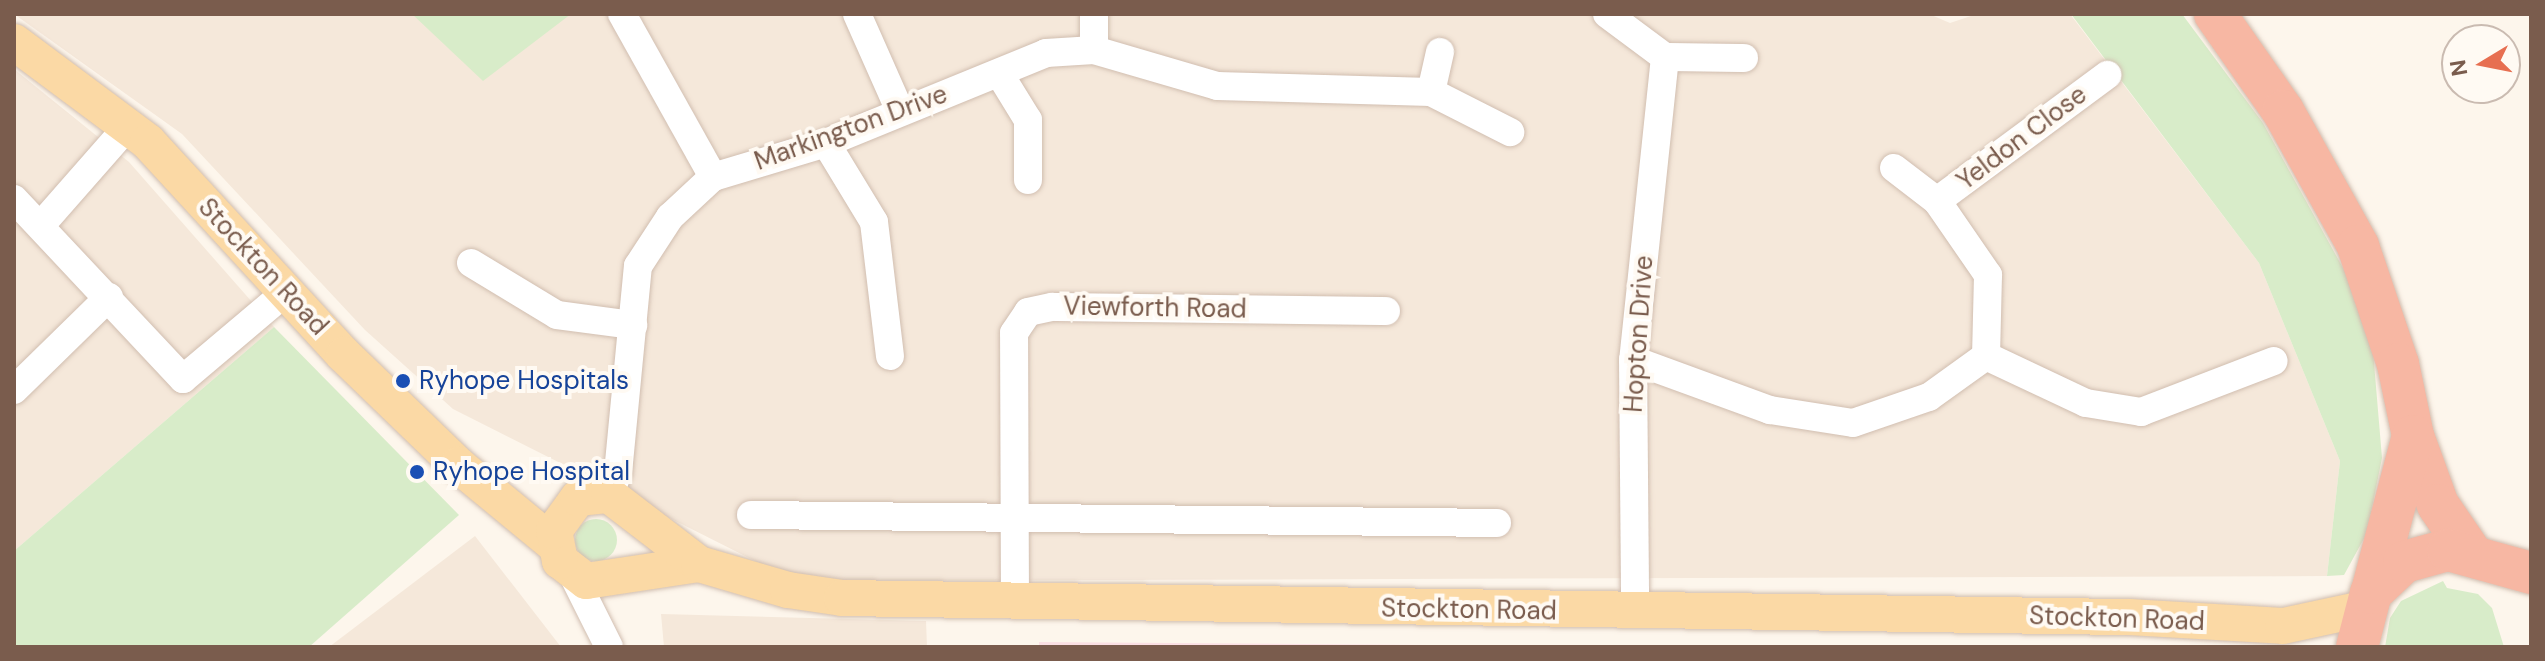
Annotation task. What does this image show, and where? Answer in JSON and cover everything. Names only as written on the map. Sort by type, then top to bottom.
[{"type":"highway","points":[[2215,14],[2283,111],[2358,246],[2398,364],[2413,436],[2438,505],[2478,556],[2509,573],[2531,603]]},
{"type":"highway","points":[[2364,616],[2413,436]]},
{"type":"highway","name":"Stockton Road","points":[[2364,616],[2404,562],[2448,550],[2531,573]]},
{"type":"main road","name":"Stockton Road","points":[[14,42],[128,126],[286,292],[503,505],[554,544],[573,575],[620,576],[699,564]]},
{"type":"main road","points":[[503,505],[565,507],[593,494],[622,504],[642,545],[620,576]]},
{"type":"main road","name":"Stockton Road","points":[[622,504],[699,564],[788,590],[842,598],[1015,604],[2129,617],[2242,625],[2364,616]]},
{"type":"main road","points":[[554,544],[565,507]]},
{"type":"main road","name":"Stockton Road","points":[[2242,625],[2285,647]]},
{"type":"street","points":[[622,14],[713,177]]},
{"type":"street","points":[[857,14],[899,109]]},
{"type":"street","points":[[1094,14],[1094,50]]},
{"type":"street","points":[[1607,14],[1665,57],[1744,58]]},
{"type":"street","name":"Markington Drive","points":[[622,504],[618,473],[638,266],[670,217],[713,177],[826,143],[899,109],[1046,53],[1094,50],[1217,86],[1431,92],[1510,132]]},
{"type":"street","points":[[1431,92],[1440,52]]},
{"type":"street","name":"Hopton Drive","points":[[1635,612],[1633,360],[1665,57]]},
{"type":"street","points":[[999,73],[1028,120],[1028,180]]},
{"type":"street","name":"Yeldon Close","points":[[1937,201],[2107,75]]},
{"type":"street","points":[[42,224],[128,126]]},
{"type":"street","points":[[826,143],[874,222],[890,356]]},
{"type":"street","points":[[1894,168],[1937,201],[1988,275],[1986,356]]},
{"type":"street","points":[[14,199],[42,224],[183,379],[286,292]]},
{"type":"street","points":[[471,263],[557,315],[633,325]]},
{"type":"street","points":[[14,390],[109,297]]},
{"type":"street","name":"Viewforth Road","points":[[1015,604],[1014,333],[1028,312],[1052,307],[1386,311]]},
{"type":"street","points":[[1633,360],[1770,410],[1853,423],[1929,397],[1986,356]]},
{"type":"street","points":[[1986,356],[2086,403],[2141,412],[2274,361]]},
{"type":"street","points":[[751,515],[1497,523]]},
{"type":"street","points":[[573,575],[610,647]]},
{"type":"street","points":[[610,647],[606,604],[620,576]]},
{"type":"shaded area","points":[[14,14],[1929,14],[1950,23],[1977,14],[2070,14],[2259,263],[2340,461],[2327,576],[795,581],[453,409],[365,330],[182,134]]},
{"type":"shaded area","points":[[14,69],[129,162],[274,327],[14,551]]},
{"type":"shaded area","points":[[475,536],[561,647],[329,647]]},
{"type":"shaded area","points":[[661,614],[926,621],[927,647],[664,647]]},
{"type":"shaded area","points":[[1039,642],[1691,647],[1039,647]]},
{"type":"green space","points":[[412,14],[571,14],[483,81]]},
{"type":"green space","points":[[2071,14],[2182,14],[2263,123],[2348,277],[2373,351],[2382,458],[2367,533],[2344,575],[2327,576],[2340,461],[2259,263]]},
{"type":"green space","points":[[274,327],[459,515],[309,647],[14,647],[14,551]]},
{"type":"green space","points":[[596,519],[611,525],[617,540],[611,555],[596,561],[581,555],[575,540],[581,525]]},
{"type":"green space","points":[[2443,581],[2447,588],[2478,594],[2492,608],[2504,647],[2385,647],[2390,618],[2401,601]]},
{"type":"place","name":"Ryhope Hospitals","points":[[403,381]]},
{"type":"place","name":"Ryhope Hospital","points":[[417,472]]}]
